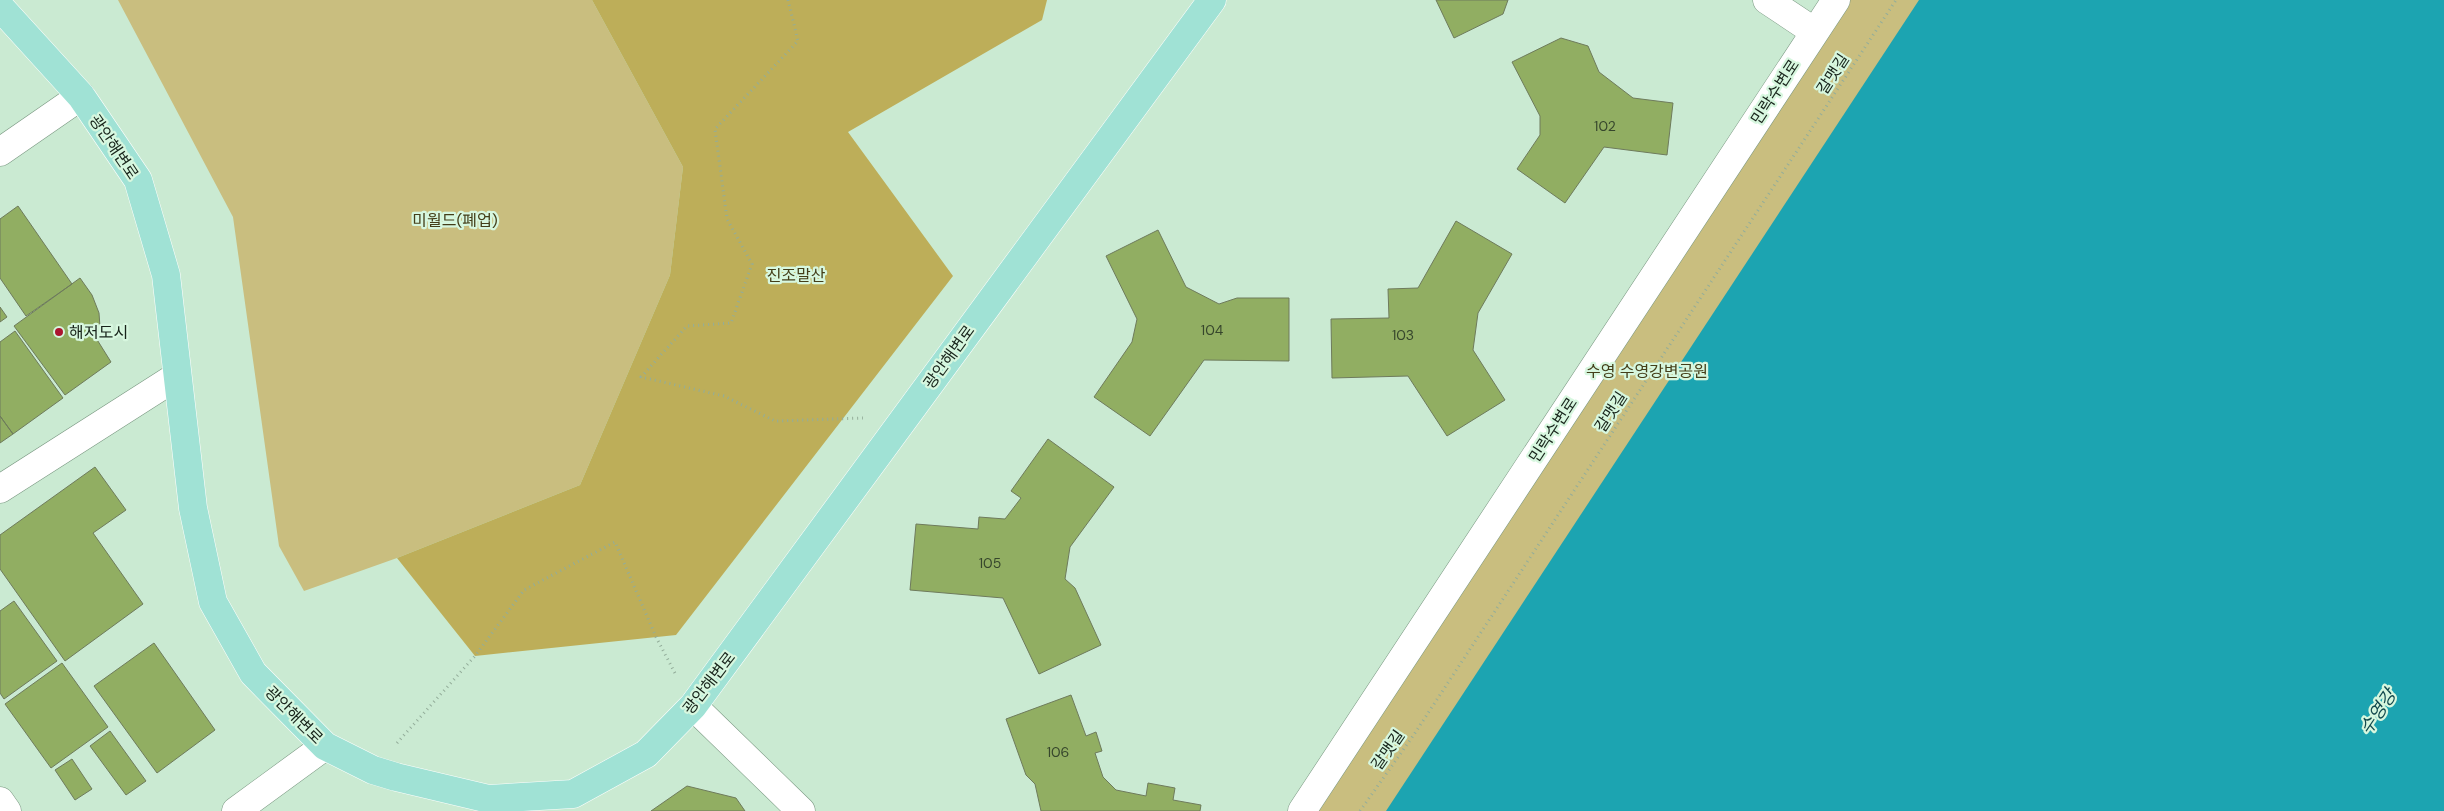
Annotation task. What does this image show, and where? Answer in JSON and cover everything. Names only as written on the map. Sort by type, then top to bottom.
[{"type":"main road","name":"광안해변로","points":[[0,7],[80,96],[138,180],[166,275],[193,508],[213,602],[253,673],[324,746],[373,770],[489,799],[573,794],[646,754],[693,706],[1212,0]]},
{"type":"street","points":[[1767,0],[1815,32]]},
{"type":"street","name":"민락수변로","points":[[1302,811],[1836,0]]},
{"type":"street","points":[[0,152],[80,96]]},
{"type":"street","points":[[0,489],[177,376]]},
{"type":"street","points":[[693,706],[801,811]]},
{"type":"street","points":[[236,811],[324,746]]},
{"type":"street","points":[[0,801],[8,811]]},
{"type":"path","points":[[788,0],[798,41],[715,129],[727,219],[752,264],[731,323],[687,326],[642,378],[724,396],[775,421],[906,416]]},
{"type":"path","name":"갈맷길","points":[[1360,811],[1413,736],[1896,0]]},
{"type":"path","points":[[373,770],[474,656],[524,590],[615,542],[656,637],[693,706]]},
{"type":"green space","name":"미월드(폐업)","points":[[118,0],[592,0],[683,167],[670,275],[580,485],[397,558],[304,591],[279,546],[233,217]]},
{"type":"green space","name":"진조말산","points":[[592,0],[1047,0],[1042,20],[848,132],[953,276],[676,635],[475,656],[397,558],[580,485],[670,275],[683,167]]},
{"type":"green space","name":"수영 수영강변공원","points":[[1837,0],[1942,0],[1402,811],[1302,811]]},
{"type":"water","name":"수영강","points":[[1919,0],[2444,0],[2444,811],[1386,811]]},
{"type":"building","points":[[1436,0],[1508,0],[1503,14],[1454,38]]},
{"type":"building","points":[[1561,38],[1588,46],[1599,72],[1633,98],[1673,103],[1667,155],[1604,147],[1565,203],[1517,169],[1540,135],[1540,116],[1512,62]]},
{"type":"building","name":"해저도시","points":[[18,206],[72,284],[26,316],[0,278],[0,219]]},
{"type":"building","points":[[1456,221],[1512,254],[1478,313],[1473,350],[1505,400],[1447,436],[1408,376],[1332,378],[1331,319],[1389,318],[1388,289],[1418,288]]},
{"type":"building","points":[[1158,230],[1186,287],[1219,304],[1237,298],[1289,298],[1289,361],[1204,360],[1150,436],[1094,397],[1132,342],[1137,319],[1106,256]]},
{"type":"building","name":"해저도시","points":[[80,278],[92,295],[99,313],[100,327],[96,338],[111,362],[65,395],[14,326]]},
{"type":"building","points":[[0,307],[7,317],[0,322]]},
{"type":"building","points":[[15,331],[63,398],[13,434],[0,416],[0,342]]},
{"type":"building","points":[[0,416],[13,434],[0,443]]},
{"type":"building","points":[[1048,439],[1114,487],[1070,547],[1065,579],[1075,588],[1101,645],[1039,674],[1003,598],[910,590],[916,524],[978,529],[979,517],[1005,519],[1021,498],[1011,491]]},
{"type":"building","points":[[95,467],[126,510],[93,533],[143,604],[65,661],[0,569],[0,535]]},
{"type":"building","points":[[14,601],[57,661],[4,699],[0,693],[0,611]]},
{"type":"building","points":[[154,643],[215,730],[157,773],[94,686]]},
{"type":"building","points":[[62,663],[108,727],[51,768],[5,704]]},
{"type":"building","points":[[1071,695],[1086,736],[1096,732],[1102,751],[1095,753],[1103,777],[1116,790],[1146,796],[1148,783],[1175,788],[1173,800],[1201,805],[1200,811],[1041,811],[1035,784],[1026,775],[1006,719]]},
{"type":"building","points":[[110,731],[146,781],[126,795],[90,746]]},
{"type":"building","points":[[72,759],[92,789],[75,800],[55,770]]},
{"type":"building","points":[[687,786],[736,798],[745,811],[651,811]]},
{"type":"place","name":"해저도시","points":[[59,332]]}]
